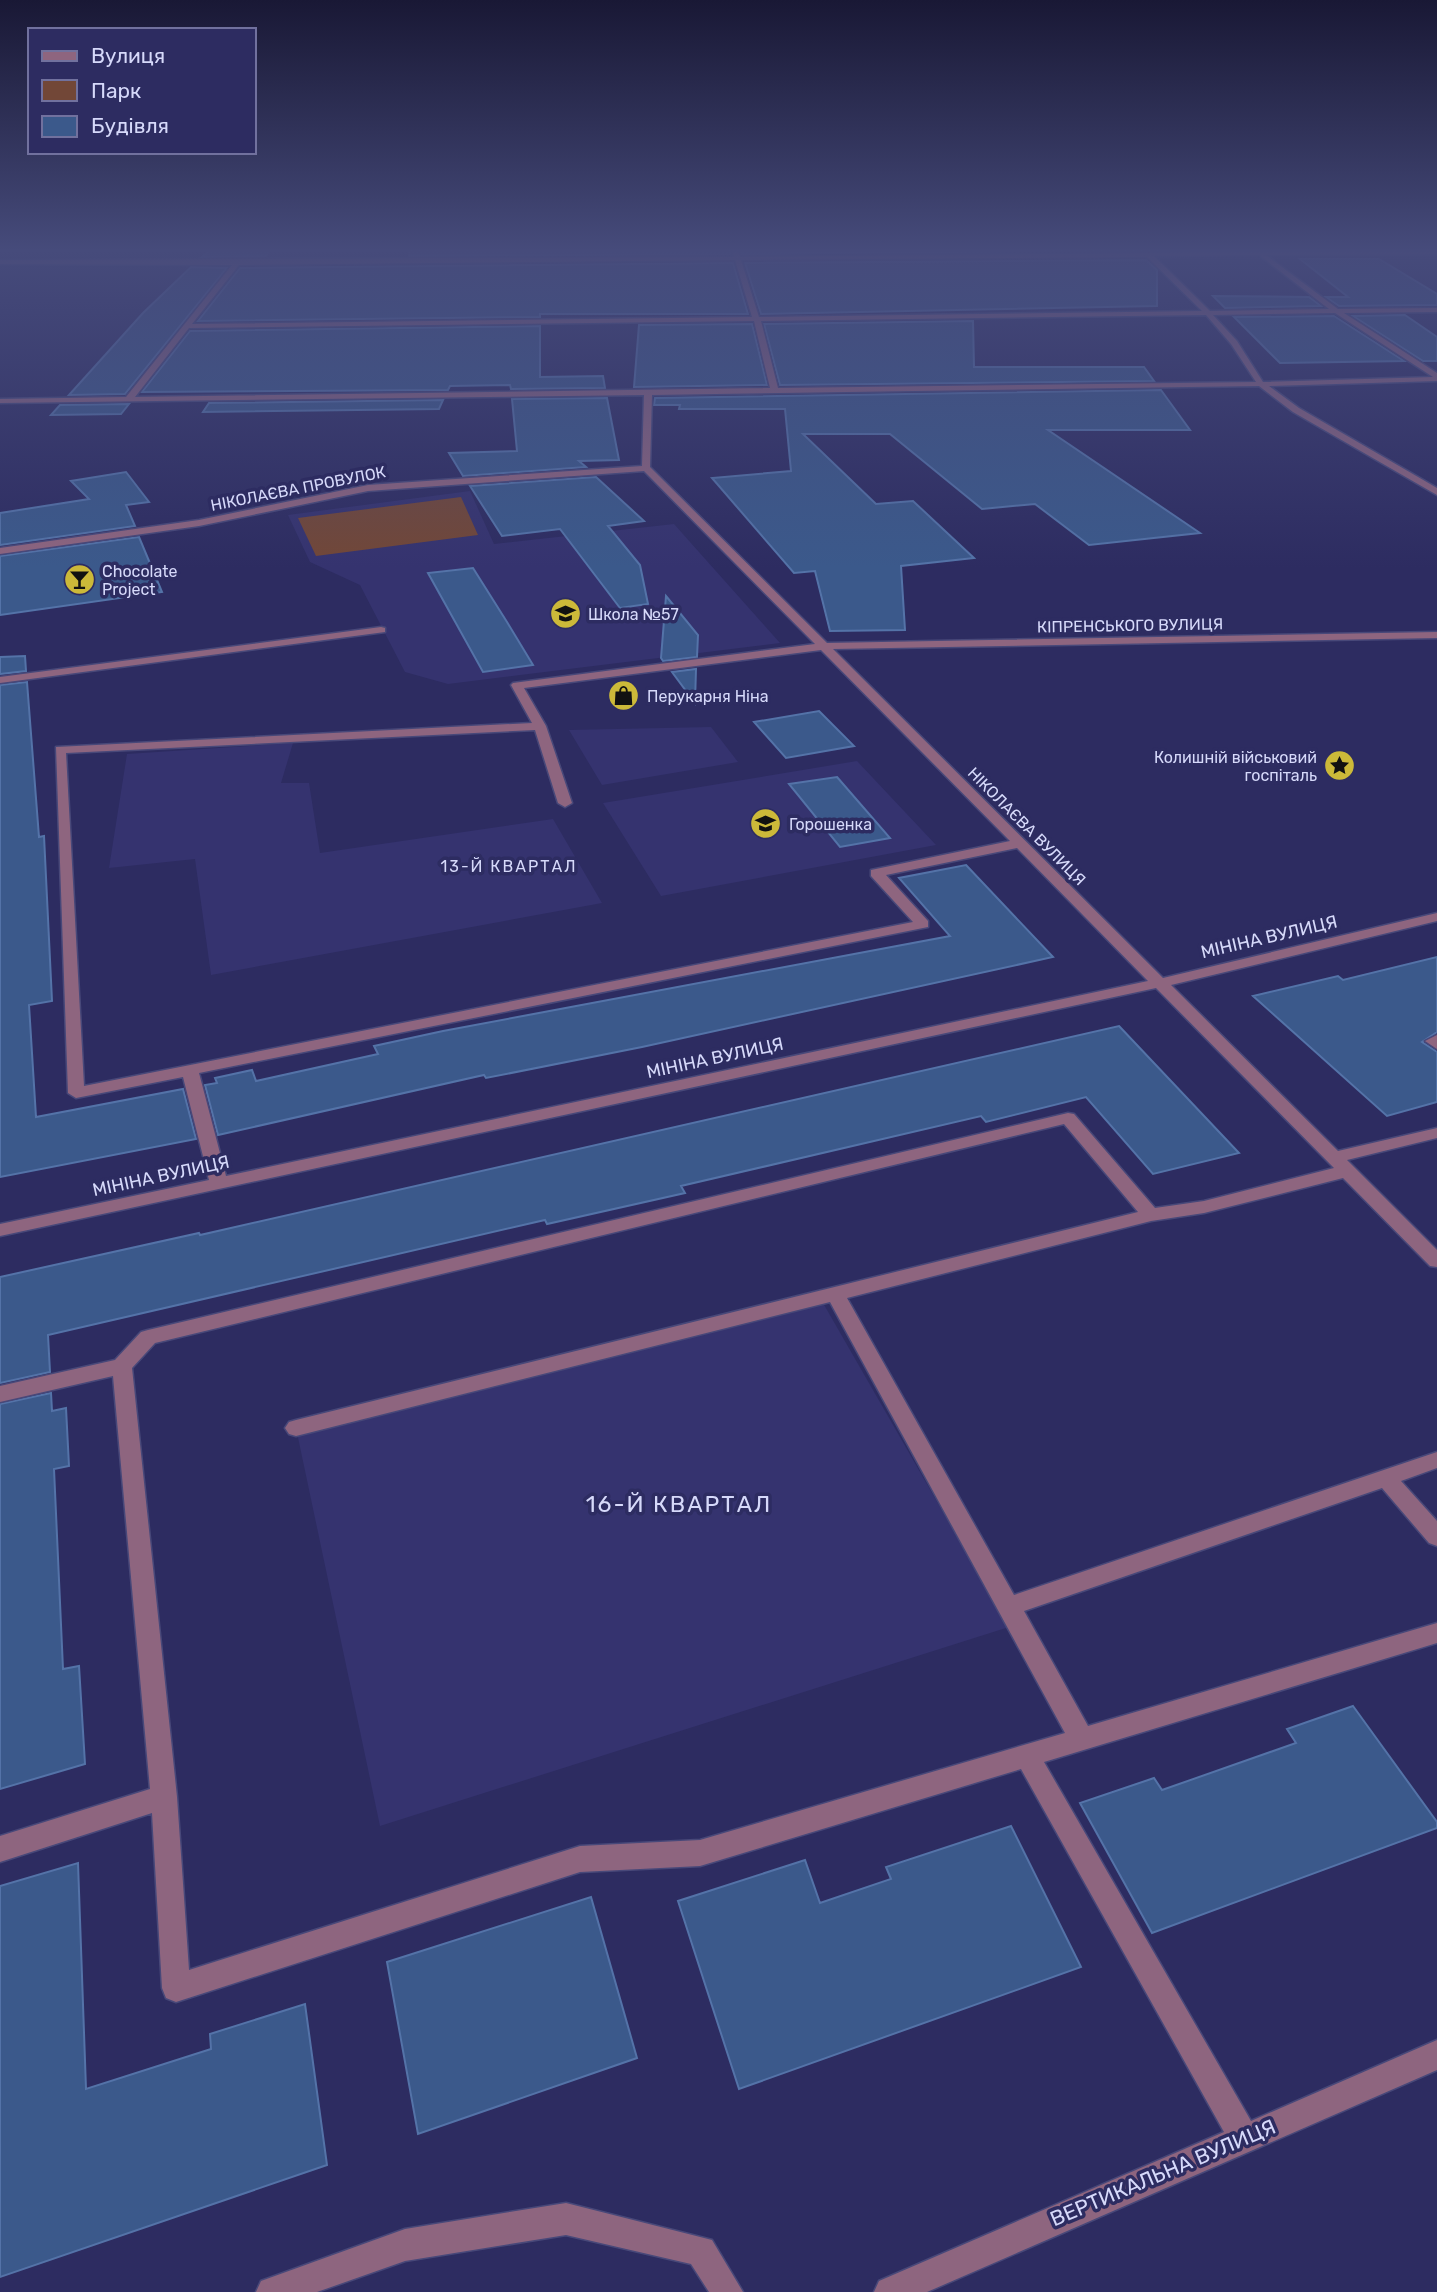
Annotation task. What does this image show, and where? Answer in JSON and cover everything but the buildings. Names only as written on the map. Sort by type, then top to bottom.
[{"type":"street","points":[[129,399],[165,355]]},
{"type":"street","points":[[766,355],[775,392]]},
{"type":"street","points":[[1242,355],[1261,384],[1296,410],[1437,492]]},
{"type":"street","points":[[1403,355],[1437,377]]},
{"type":"street","points":[[0,401],[1261,384],[1437,377]]},
{"type":"street","points":[[646,468],[648,393]]},
{"type":"street","name":"НІКОЛАЄВА ПРОВУЛОК","points":[[0,551],[200,523],[368,488],[646,468]]},
{"type":"street","name":"НІКОЛАЄВА ВУЛИЦЯ","points":[[646,468],[1437,1261]]},
{"type":"street","points":[[0,680],[380,630]]},
{"type":"street","name":"КІПРЕНСЬКОГО ВУЛИЦЯ","points":[[540,726],[517,684],[824,646],[1437,635]]},
{"type":"street","points":[[565,803],[540,726],[60,750],[76,1093],[923,924],[876,873],[1020,843]]},
{"type":"street","name":"МІНІНА ВУЛИЦЯ","points":[[0,1230],[1160,983],[1437,917]]},
{"type":"street","points":[[190,1071],[219,1184]]},
{"type":"street","points":[[0,1394],[122,1366],[148,1337],[1068,1118],[1151,1215]]},
{"type":"street","points":[[296,1428],[1151,1215],[1204,1207],[1437,1133]]},
{"type":"street","points":[[834,1293],[1082,1739]]},
{"type":"street","points":[[122,1366],[164,1797],[176,1988],[580,1859],[700,1853],[1437,1633]]},
{"type":"street","points":[[1008,1607],[1437,1460]]},
{"type":"street","points":[[1387,1479],[1437,1537]]},
{"type":"street","points":[[1027,1756],[1244,2138]]},
{"type":"street","points":[[0,1849],[164,1797]]},
{"type":"street","name":"ВЕРТИКАЛЬНА ВУЛИЦЯ","points":[[890,2292],[1437,2055]]},
{"type":"street","points":[[272,2292],[405,2245],[566,2219],[701,2251],[727,2292]]},
{"type":"shaded area","name":"Школа №57","points":[[470,491],[494,544],[674,524],[780,643],[448,684],[405,672],[360,585],[310,562],[288,515]]},
{"type":"shaded area","points":[[711,727],[738,762],[602,785],[569,730]]},
{"type":"shaded area","points":[[293,743],[281,783],[309,783],[320,853],[553,819],[602,903],[211,975],[195,859],[109,868],[127,754]]},
{"type":"shaded area","name":"Горошенка","points":[[857,761],[936,845],[661,896],[603,803]]},
{"type":"shaded area","points":[[819,1296],[1009,1627],[380,1826],[296,1428]]},
{"type":"green space","points":[[461,497],[478,535],[316,556],[298,518]]},
{"type":"place","name":"Chocolate Project","points":[[79,580]]},
{"type":"place","name":"Школа №57","points":[[565,614]]},
{"type":"place","name":"Перукарня Ніна","points":[[624,696]]},
{"type":"place","name":"Колишній військовий госпіталь","points":[[1340,766]]},
{"type":"place","name":"Горошенка","points":[[766,824]]},
{"type":"district","name":"13-Й КВАРТАЛ","points":[[509,866]]},
{"type":"district","name":"16-Й КВАРТАЛ","points":[[679,1504]]}]
